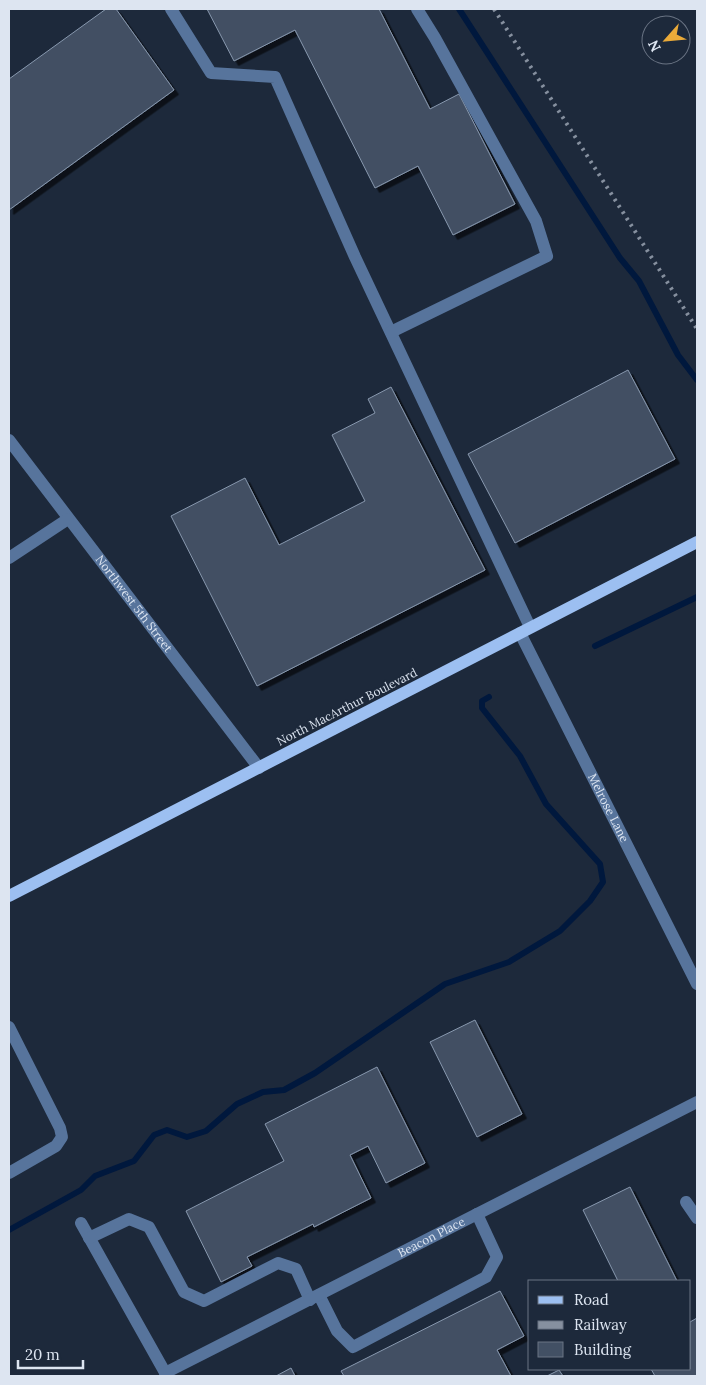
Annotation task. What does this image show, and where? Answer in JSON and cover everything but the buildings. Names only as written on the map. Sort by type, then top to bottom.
[{"type":"main road","name":"North MacArthur Boulevard","points":[[9,896],[697,542]]},
{"type":"street","name":"Melrose Lane","points":[[170,9],[211,73],[275,78],[525,630],[697,984]]},
{"type":"street","points":[[391,332],[547,256],[536,221],[435,38],[417,9]]},
{"type":"street","name":"Northwest 5th Street","points":[[9,440],[259,768]]},
{"type":"street","points":[[9,558],[68,519]]},
{"type":"street","points":[[9,1027],[60,1128],[62,1137],[56,1146],[9,1173]]},
{"type":"street","name":"Beacon Place","points":[[166,1375],[314,1297],[697,1102]]},
{"type":"street","points":[[686,1202],[697,1218]]},
{"type":"street","points":[[89,1238],[129,1219],[149,1227],[184,1292],[204,1301],[278,1262],[296,1269],[337,1331],[353,1347],[486,1277],[497,1257],[477,1214]]},
{"type":"street","points":[[81,1223],[166,1375]]},
{"type":"waterway","points":[[459,9],[620,258],[639,281],[678,355],[697,380]]},
{"type":"waterway","points":[[595,646],[697,597]]},
{"type":"waterway","points":[[9,1230],[81,1190],[95,1176],[134,1161],[154,1135],[167,1130],[187,1137],[206,1131],[237,1104],[263,1092],[284,1090],[315,1073],[445,984],[509,962],[560,931],[590,901],[603,882],[600,864],[546,804],[520,756],[482,708],[482,701],[489,697]]},
{"type":"railway","points":[[494,9],[697,329]]}]
